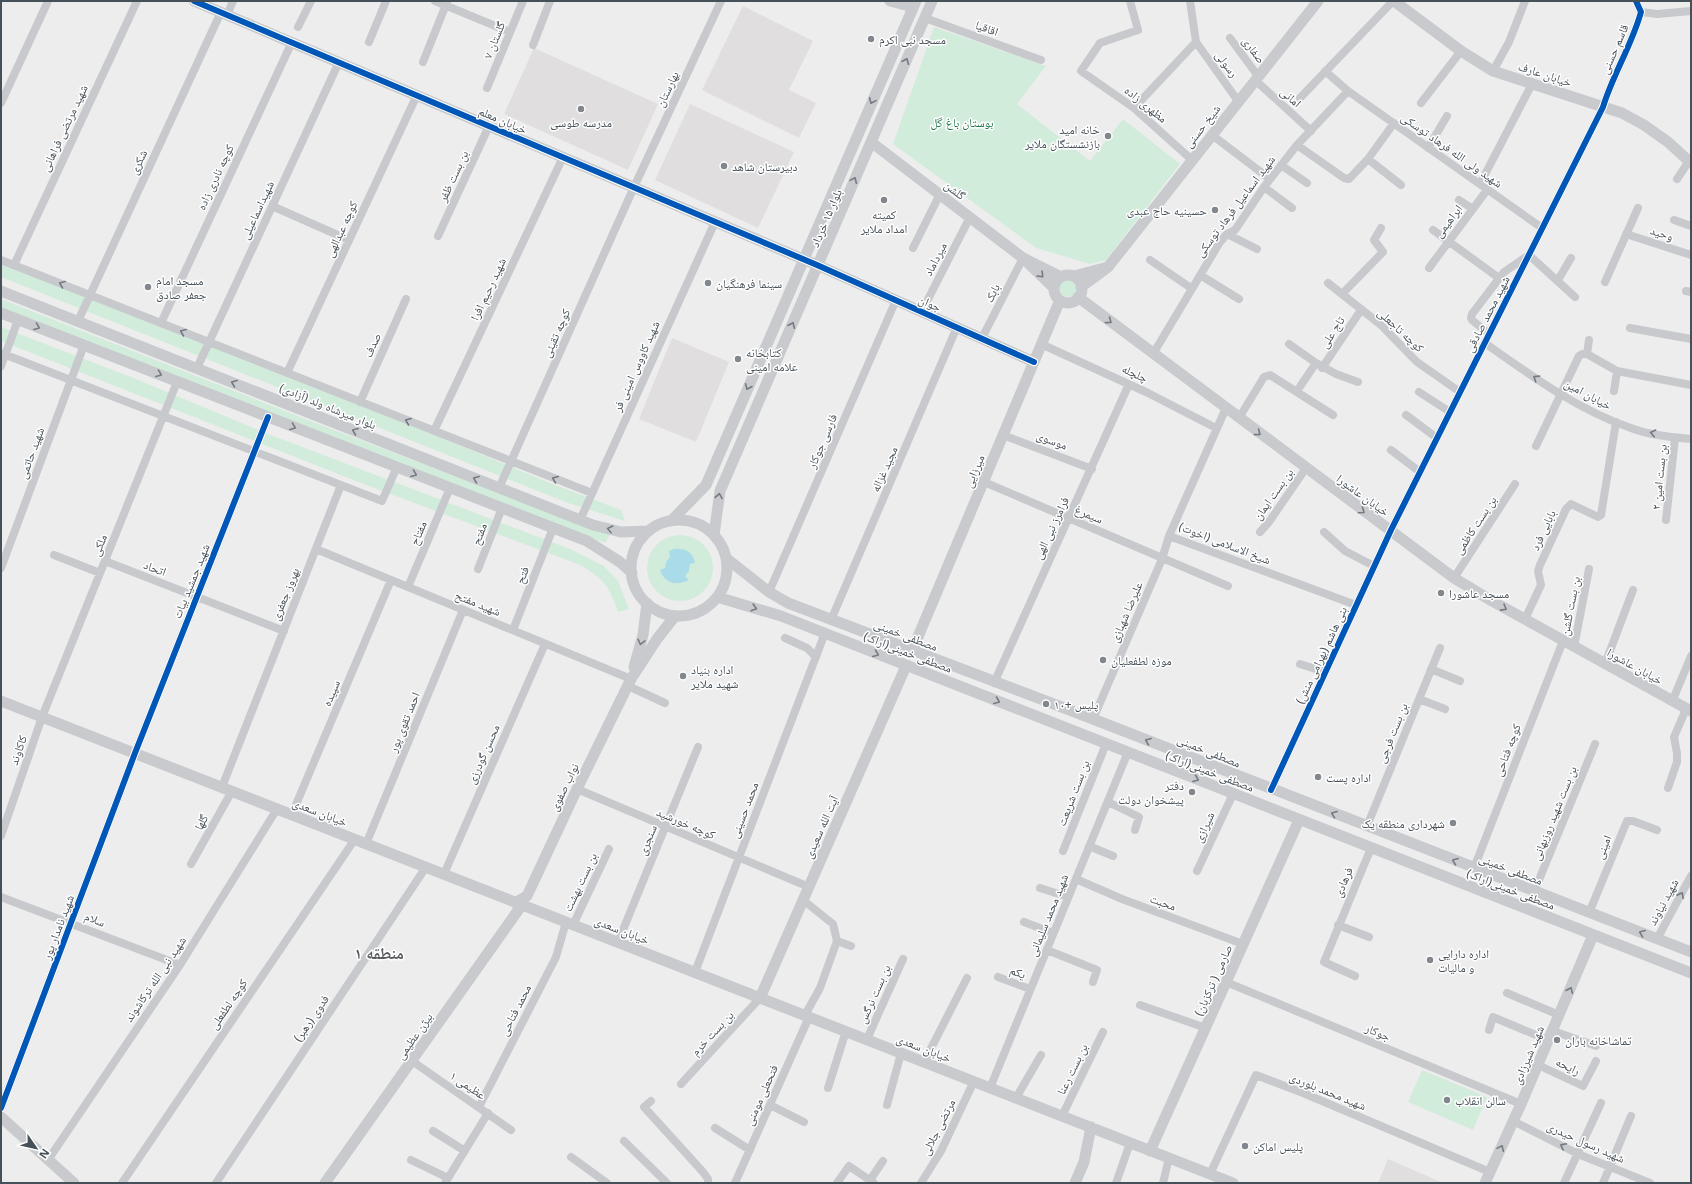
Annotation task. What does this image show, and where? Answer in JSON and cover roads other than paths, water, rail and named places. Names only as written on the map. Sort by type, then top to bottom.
[{"type":"main road","name":"خیابان معلم","points":[[194,1],[817,265]]},
{"type":"main road","points":[[890,1],[914,4]]},
{"type":"main road","name":"بلوار ۱۵ خرداد","points":[[714,535],[720,491],[932,1]]},
{"type":"main road","name":"شیخ حسنی","points":[[1080,292],[1108,267],[1317,1]]},
{"type":"main road","name":"خیابان عارف","points":[[1394,1],[1461,51],[1492,70],[1622,113],[1644,125],[1668,142],[1690,162]]},
{"type":"main road","name":"بلوار ۱۵ خرداد","points":[[671,521],[706,485],[914,4]]},
{"type":"main road","name":"گلشن","points":[[871,142],[1023,258]]},
{"type":"main road","points":[[1023,258],[1054,288],[1057,297],[1060,300],[1072,302],[1080,292],[1080,282],[1074,276]]},
{"type":"main road","points":[[1023,258],[1061,277]]},
{"type":"main road","name":"جوان","points":[[817,265],[1034,362]]},
{"type":"main road","points":[[1054,288],[1056,282],[1061,277],[1070,275],[1074,276],[1108,267]]},
{"type":"main road","name":"بلوار میرشاه ولد (آزادی)","points":[[1,291],[593,525],[622,532],[649,531]]},
{"type":"main road","name":"خیابان عاشورا","points":[[1080,292],[1153,354],[1454,578],[1574,648],[1689,710]]},
{"type":"main road","name":"میرزایی","points":[[912,651],[1060,300]]},
{"type":"main road","points":[[1,313],[587,541],[620,562],[632,573]]},
{"type":"main road","points":[[671,521],[686,521],[701,525],[714,535],[722,546],[726,558],[726,579],[717,597],[708,606],[698,612],[687,615],[674,616],[660,612],[647,604],[634,585],[632,573],[633,554],[642,538],[659,524],[671,521]]},
{"type":"main road","name":"مصطفی خمینی","points":[[726,558],[769,592],[788,603],[994,683],[1093,719],[1271,790],[1691,952]]},
{"type":"main road","name":"مصطفی خمینی(اراک)","points":[[717,597],[781,616],[1691,973]]},
{"type":"main road","points":[[629,683],[643,635],[647,604]]},
{"type":"main road","points":[[629,683],[657,639],[674,616]]},
{"type":"main road","name":"آیت الله سعیدی","points":[[760,998],[906,666]]},
{"type":"main road","name":"نواب صفوی","points":[[516,902],[527,896],[629,683]]},
{"type":"main road","name":"خیابان سعدی","points":[[1,701],[1234,1183]]},
{"type":"main road","name":"صارمی ( ترکزبان)","points":[[1150,1151],[1299,820]]},
{"type":"main road","name":"بیژن عظیمی","points":[[325,1183],[518,909],[516,902]]},
{"type":"main road","name":"شهید شیرزادی","points":[[1485,1183],[1560,1015],[1593,935]]},
{"type":"main road","points":[[1,1117],[74,1183]]},
{"type":"main road","points":[[1075,1183],[1084,1162],[1091,1127]]},
{"type":"street","points":[[1,103],[48,1]]},
{"type":"street","name":"شهید مرتضی فراهانی","points":[[14,265],[137,1]]},
{"type":"street","name":"شکری","points":[[78,322],[224,14],[233,1]]},
{"type":"street","points":[[298,27],[311,1]]},
{"type":"street","points":[[369,42],[386,1]]},
{"type":"street","points":[[435,1],[447,3],[510,32]]},
{"type":"street","name":"گلستان ۷","points":[[487,88],[523,1]]},
{"type":"street","points":[[533,44],[550,1]]},
{"type":"street","name":"بهارستان","points":[[634,187],[722,1]]},
{"type":"street","name":"مظهری زاده","points":[[1130,1],[1138,30],[1100,43],[1081,71],[1134,108],[1192,160]]},
{"type":"street","points":[[1134,108],[1196,42],[1190,1]]},
{"type":"street","points":[[1300,98],[1394,1]]},
{"type":"street","points":[[1492,70],[1509,42],[1525,1]]},
{"type":"street","points":[[1636,1],[1641,12],[1657,14],[1691,11]]},
{"type":"street","points":[[423,62],[447,3]]},
{"type":"street","name":"قاسم حسنی","points":[[1603,107],[1609,88],[1636,30],[1641,12]]},
{"type":"street","name":"اقاقیا","points":[[925,18],[1041,60]]},
{"type":"street","name":"صفاری","points":[[1230,38],[1256,78]]},
{"type":"street","name":"کوچه نادری زاده","points":[[160,323],[292,42]]},
{"type":"street","name":"رسولی","points":[[1196,42],[1238,101]]},
{"type":"street","points":[[1421,103],[1461,51]]},
{"type":"street","name":"شهیداسماعیلی","points":[[197,368],[339,62]]},
{"type":"street","points":[[1326,71],[1348,91]]},
{"type":"street","name":"امانی","points":[[1256,78],[1311,131]]},
{"type":"street","points":[[1480,184],[1532,84]]},
{"type":"street","name":"شهید ولی الله فرهاد توسکی","points":[[1348,91],[1542,228]]},
{"type":"street","name":"شهید اسماعیل فرهاد توسکی","points":[[1153,354],[1226,234],[1235,230],[1264,187],[1297,145],[1348,91]]},
{"type":"street","name":"کوچه عبدالهی","points":[[287,373],[417,95]]},
{"type":"street","name":"شهید محمد صادقی","points":[[1391,530],[1603,107]]},
{"type":"street","points":[[1428,148],[1447,116]]},
{"type":"street","points":[[1297,145],[1344,178],[1349,179],[1368,159],[1394,123]]},
{"type":"street","name":"بن بست ظفر","points":[[438,236],[489,126]]},
{"type":"street","points":[[1212,135],[1270,179]]},
{"type":"street","name":"شهید رحیم افرا","points":[[434,431],[563,157]]},
{"type":"street","points":[[1368,159],[1401,185]]},
{"type":"street","points":[[1677,179],[1690,162]]},
{"type":"street","points":[[1281,165],[1307,184]]},
{"type":"street","name":"کوچه تقیئی","points":[[499,488],[634,187]]},
{"type":"street","points":[[1264,187],[1292,208]]},
{"type":"street","name":"ابراهیمی","points":[[1429,268],[1487,190]]},
{"type":"street","points":[[914,248],[940,194]]},
{"type":"street","points":[[1460,200],[1473,208]]},
{"type":"street","points":[[272,206],[349,240]]},
{"type":"street","points":[[1605,282],[1638,208]]},
{"type":"street","name":"میرداماد","points":[[922,311],[970,217]]},
{"type":"street","points":[[1674,220],[1691,226]]},
{"type":"street","name":"شهید کاووس امینی فر","points":[[580,520],[715,222]]},
{"type":"street","points":[[1342,294],[1384,252],[1374,240],[1381,228]]},
{"type":"street","points":[[1433,230],[1499,278]]},
{"type":"street","points":[[1226,234],[1257,249]]},
{"type":"street","name":"وحید","points":[[1626,234],[1691,255]]},
{"type":"street","points":[[1489,334],[1471,318],[1499,278],[1508,269],[1529,255],[1575,297]]},
{"type":"street","name":"بابک","points":[[982,338],[1023,258]]},
{"type":"street","points":[[1558,280],[1571,258]]},
{"type":"street","points":[[1,260],[592,493]]},
{"type":"street","points":[[1150,260],[1192,288]]},
{"type":"street","points":[[1200,275],[1239,299]]},
{"type":"street","name":"کوچه تاجعلی","points":[[1328,283],[1381,325],[1417,362],[1460,392]]},
{"type":"street","name":"صدف","points":[[360,402],[406,299]]},
{"type":"street","name":"فارسی جوکار","points":[[769,592],[896,300]]},
{"type":"street","name":"تاج علی","points":[[1297,391],[1319,366],[1361,310]]},
{"type":"street","points":[[1,366],[3,354],[18,320]]},
{"type":"street","name":"مجید غزاله","points":[[831,620],[957,327]]},
{"type":"street","points":[[1630,328],[1691,339]]},
{"type":"street","points":[[1587,354],[1589,340]]},
{"type":"street","name":"خیابان امین","points":[[1485,343],[1560,393],[1616,422],[1632,428],[1675,438],[1691,439]]},
{"type":"street","name":"چلچله","points":[[1042,344],[1129,384],[1216,428]]},
{"type":"street","points":[[1289,344],[1319,366],[1358,382]]},
{"type":"street","name":"شهید حاتمی","points":[[1,568],[84,345]]},
{"type":"street","points":[[3,354],[255,450],[382,501],[397,467]]},
{"type":"street","points":[[1536,446],[1560,393],[1579,356],[1582,354],[1587,354],[1617,371],[1691,385]]},
{"type":"street","points":[[1614,391],[1617,371]]},
{"type":"street","points":[[1239,418],[1264,377],[1267,375],[1270,375],[1297,391],[1333,415]]},
{"type":"street","name":"ملکی","points":[[42,717],[178,382]]},
{"type":"street","name":"فرامرز نبی الهی","points":[[994,683],[1068,518],[1092,469],[1129,384]]},
{"type":"street","points":[[1419,392],[1450,412]]},
{"type":"street","name":"شیخ الاسلامی (اخوت)","points":[[1226,408],[1169,536],[1356,605]]},
{"type":"street","points":[[1406,415],[1437,438]]},
{"type":"street","name":"شهید جمشید بیات","points":[[135,753],[268,417]]},
{"type":"street","name":"بابایی فرد","points":[[1525,619],[1541,585],[1538,571],[1540,565],[1566,509],[1571,504],[1598,517],[1601,515],[1616,422]]},
{"type":"street","name":"موسوی","points":[[1003,435],[1092,469]]},
{"type":"street","name":"بن بست امین ۲","points":[[1666,520],[1675,438]]},
{"type":"street","points":[[1391,450],[1420,472]]},
{"type":"street","name":"بن بست ایمان","points":[[1260,532],[1269,522],[1306,468]]},
{"type":"street","name":"سیمرغ","points":[[984,482],[1228,586]]},
{"type":"street","name":"بن بست کاظمی","points":[[1454,578],[1515,484]]},
{"type":"street","name":"بهروز جعفری","points":[[227,789],[284,631],[341,485]]},
{"type":"street","name":"مفتاح","points":[[408,587],[450,488]]},
{"type":"street","name":"مفتح","points":[[478,569],[502,508]]},
{"type":"street","name":"فتح","points":[[513,630],[553,528]]},
{"type":"street","name":"بنی هاشم (بهرامی منش)","points":[[1271,790],[1391,530]]},
{"type":"street","points":[[1324,532],[1345,552],[1374,566]]},
{"type":"street","name":"علیرضا شهبازی","points":[[1093,719],[1162,559],[1169,536]]},
{"type":"street","name":"شهید مفتح","points":[[316,549],[545,644],[629,683],[665,703]]},
{"type":"street","points":[[54,555],[100,573]]},
{"type":"street","name":"اتحاد","points":[[105,561],[284,631]]},
{"type":"street","name":"بن بست گلشن","points":[[1574,648],[1589,569]]},
{"type":"street","name":"سپیده","points":[[292,814],[391,580]]},
{"type":"street","points":[[1605,664],[1633,590]]},
{"type":"street","name":"احمد تقوی پور","points":[[366,844],[463,610]]},
{"type":"street","name":"محمد حسینی","points":[[695,972],[825,634]]},
{"type":"street","points":[[784,638],[807,648],[816,657]]},
{"type":"street","name":"کوچه فتاحی","points":[[1474,868],[1563,641]]},
{"type":"street","name":"محسن گودرزی","points":[[444,874],[545,644]]},
{"type":"street","name":"بن بست فرجی","points":[[1367,826],[1440,648]]},
{"type":"street","points":[[1672,702],[1691,656]]},
{"type":"street","points":[[1300,664],[1325,672]]},
{"type":"street","points":[[1431,669],[1460,682]]},
{"type":"street","points":[[1419,699],[1444,709]]},
{"type":"street","points":[[1668,788],[1676,762],[1677,753],[1674,737],[1689,710]]},
{"type":"street","name":"کاکاوند","points":[[1,836],[42,717]]},
{"type":"street","name":"بن بست شریعت","points":[[1064,851],[1106,744]]},
{"type":"street","name":"بن بست شهید روزبهانی","points":[[1534,892],[1595,744]]},
{"type":"street","name":"سنجری","points":[[618,942],[698,747]]},
{"type":"street","name":"شهید محمد سلیمانی","points":[[990,1088],[1128,752]]},
{"type":"street","name":"شهید نامدار پور","points":[[1,1108],[135,753]]},
{"type":"street","name":"گلها","points":[[191,864],[227,789]]},
{"type":"street","name":"کوچه خورشید","points":[[577,790],[809,887]]},
{"type":"street","name":"شیرازی","points":[[1197,871],[1233,794]]},
{"type":"street","points":[[1108,802],[1139,817],[1135,830]]},
{"type":"street","name":"شهید نبی الله ترکاشوند","points":[[48,1160],[180,965],[277,809]]},
{"type":"street","name":"امینی","points":[[1589,913],[1627,821],[1633,821],[1657,830]]},
{"type":"street","name":"کوچه لطفعلی","points":[[122,1183],[355,839]]},
{"type":"street","points":[[1089,846],[1113,856]]},
{"type":"street","name":"فرهادی","points":[[1355,976],[1324,962],[1370,848]]},
{"type":"street","name":"بن بست بهشت","points":[[570,923],[609,849]]},
{"type":"street","name":"فدوی (رهبر)","points":[[216,1183],[426,867]]},
{"type":"street","name":"شهید نیاوند","points":[[1657,939],[1691,876]]},
{"type":"street","name":"محبت","points":[[1076,879],[1122,899],[1243,944]]},
{"type":"street","points":[[1040,888],[1068,897]]},
{"type":"street","name":"سلام","points":[[1,897],[180,965]]},
{"type":"street","points":[[803,900],[833,924],[837,941],[851,946]]},
{"type":"street","points":[[1024,922],[1054,933]]},
{"type":"street","name":"محمد فتاحی","points":[[479,1107],[556,957],[570,923]]},
{"type":"street","points":[[1338,925],[1369,937]]},
{"type":"street","name":"فتحعلی مومنی","points":[[735,1183],[820,988],[837,941]]},
{"type":"street","points":[[1047,950],[1097,970],[1093,982]]},
{"type":"street","name":"بن بست نرگس","points":[[867,1040],[903,959]]},
{"type":"street","name":"یکم","points":[[998,977],[1030,990]]},
{"type":"street","points":[[924,1062],[966,978]]},
{"type":"street","name":"جوکار","points":[[1226,982],[1521,1104]]},
{"type":"street","points":[[1507,993],[1560,1015]]},
{"type":"street","name":"بن بست خرم","points":[[681,1084],[760,998]]},
{"type":"street","points":[[1140,1005],[1206,1028]]},
{"type":"street","points":[[1489,1030],[1494,1017],[1550,1036],[1596,1046]]},
{"type":"street","points":[[828,1088],[846,1031]]},
{"type":"street","name":"بن بست رعنا","points":[[1062,1116],[1103,1032]]},
{"type":"street","points":[[887,1105],[901,1053]]},
{"type":"street","points":[[1016,1098],[1041,1055]]},
{"type":"street","name":"عظیمی ۱","points":[[412,1061],[511,1130]]},
{"type":"street","name":"رایحه","points":[[1538,1065],[1583,1086],[1596,1061]]},
{"type":"street","name":"شهید محمد بلوردی","points":[[1210,1174],[1256,1075],[1303,1093],[1490,1172]]},
{"type":"street","name":"مرتضی جلالی","points":[[921,1183],[941,1151],[974,1081]]},
{"type":"street","points":[[651,1101],[644,1107],[703,1172],[708,1179],[708,1183]]},
{"type":"street","points":[[1564,1183],[1600,1103]]},
{"type":"street","points":[[770,1105],[804,1122]]},
{"type":"street","points":[[411,1160],[446,1181],[488,1113]]},
{"type":"street","points":[[1603,1183],[1631,1116]]},
{"type":"street","name":"شهید رسول حیدری","points":[[1513,1121],[1578,1154],[1650,1183]]},
{"type":"street","points":[[715,1128],[750,1150]]},
{"type":"street","points":[[433,1131],[465,1151]]},
{"type":"street","points":[[624,1142],[667,1183]]},
{"type":"street","points":[[1116,1183],[1130,1143]]},
{"type":"street","points":[[571,1157],[607,1183]]},
{"type":"street","points":[[1163,1183],[1169,1158]]},
{"type":"street","points":[[837,1183],[848,1166],[872,1182],[883,1161]]},
{"type":"water","points":[[674,549],[685,550],[690,553],[694,559],[695,563],[690,564],[689,571],[685,576],[689,580],[685,582],[676,583],[668,581],[662,575],[660,570],[665,568],[666,562],[670,557],[669,551]]},
{"type":"place","name":"مسجد نبی اکرم","points":[[871,39]]},
{"type":"place","name":"مدرسه طوسی","points":[[581,109]]},
{"type":"place","name":"خانه امید بازنشستگان ملایر","points":[[1108,136]]},
{"type":"place","name":"دبیرستان شاهد","points":[[724,166]]},
{"type":"place","name":"کمیته امداد ملایر","points":[[884,200]]},
{"type":"place","name":"حسینیه حاج عبدی","points":[[1215,210]]},
{"type":"place","name":"سینما فرهنگیان","points":[[708,283]]},
{"type":"place","name":"مسجد امام جعفر صادق","points":[[148,287]]},
{"type":"place","name":"کتابخانه علامه امینی","points":[[738,359]]},
{"type":"place","name":"مسجد عاشورا","points":[[1441,593]]},
{"type":"place","name":"موزه لطفعلیان","points":[[1103,660]]},
{"type":"place","name":"اداره بنیاد شهید ملایر","points":[[683,676]]},
{"type":"place","name":"پلیس +۱۰","points":[[1046,704]]},
{"type":"place","name":"اداره پست","points":[[1318,777]]},
{"type":"place","name":"دفتر پیشخوان دولت","points":[[1192,792]]},
{"type":"place","name":"شهرداری منطقه یک","points":[[1453,823]]},
{"type":"place","name":"اداره دارایی و مالیات","points":[[1430,960]]},
{"type":"place","name":"تماشاخانه باران","points":[[1557,1040]]},
{"type":"place","name":"سالن انقلاب","points":[[1447,1100]]},
{"type":"place","name":"پلیس اماکن","points":[[1245,1146]]},
{"type":"district","name":"منطقه ۱","points":[[379,953]]},
{"type":"park label","name":"بوستان باغ گل","points":[[962,122]]}]
